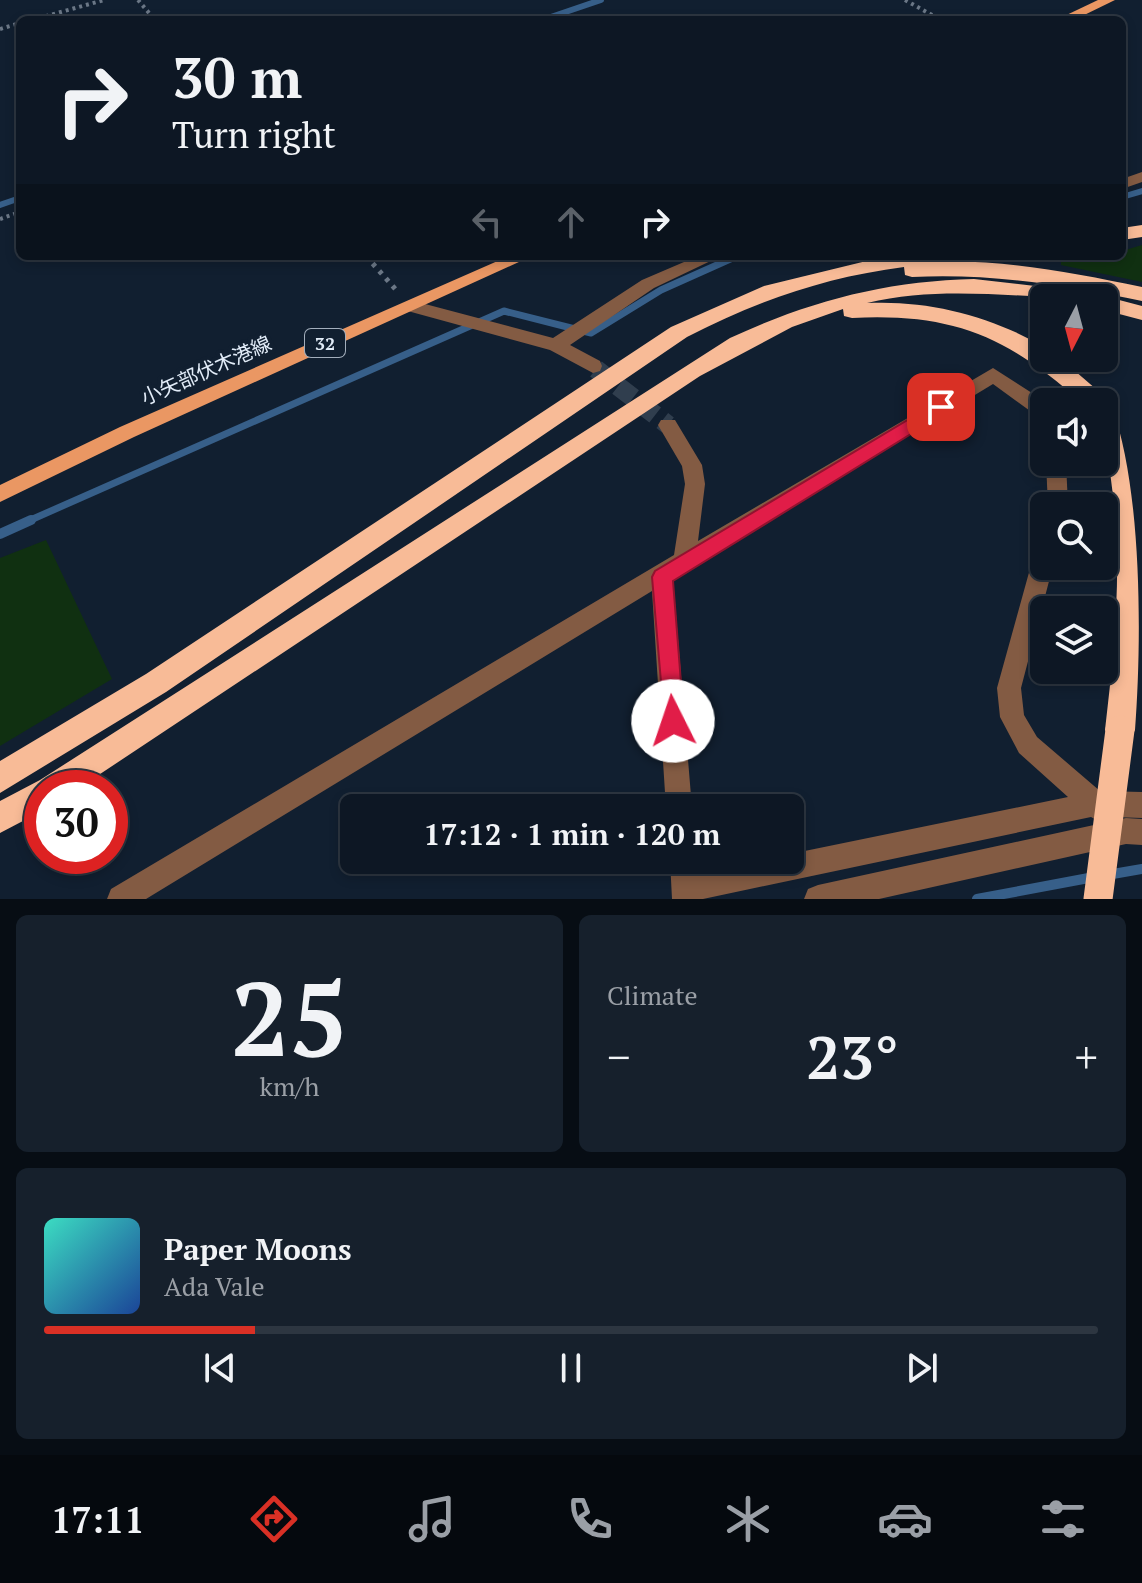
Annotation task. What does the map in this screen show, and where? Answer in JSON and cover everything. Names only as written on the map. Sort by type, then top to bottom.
[{"type":"highway","points":[[0,778],[156,683],[679,332],[768,289],[852,267],[904,260]]},
{"type":"highway","points":[[679,332],[784,292],[881,273],[932,269],[996,271],[1042,275],[1142,294]]},
{"type":"highway","points":[[80,770],[735,343],[821,305],[917,288],[967,286],[1030,293]]},
{"type":"highway","points":[[1118,307],[1142,313]]},
{"type":"highway","points":[[735,343],[825,315],[885,309],[959,319],[996,331],[1030,349]]},
{"type":"highway","points":[[1062,372],[1080,388]]},
{"type":"highway","points":[[1098,899],[1138,581],[1136,490],[1127,454],[1118,438]]},
{"type":"highway","points":[[0,818],[24,804]]},
{"type":"main road","points":[[1072,16],[1109,0]]},
{"type":"main road","name":"小矢部伏木港線","points":[[0,494],[127,432],[515,260]]},
{"type":"main road","name":"小矢部伏木港線","points":[[0,480],[127,432]]},
{"type":"street","points":[[556,345],[648,284],[704,260]]},
{"type":"street","points":[[410,306],[556,345],[593,366]]},
{"type":"street","points":[[121,899],[662,577],[993,375],[1030,403]]},
{"type":"street","points":[[668,425],[692,465],[695,484],[684,563]]},
{"type":"street","points":[[662,577],[678,794]]},
{"type":"street","points":[[1038,580],[1009,688],[1012,717],[1028,745],[1095,804],[1134,832]]},
{"type":"street","points":[[684,874],[686,894],[1095,804],[1142,805]]},
{"type":"street","points":[[818,899],[1134,832]]},
{"type":"path","points":[[46,16],[104,0]]},
{"type":"path","points":[[138,0],[152,16]]},
{"type":"path","points":[[905,0],[934,16]]},
{"type":"path","points":[[370,260],[410,306]]},
{"type":"green space","points":[[1142,245],[1142,282],[1061,265],[1061,260],[1126,260],[1126,250]]},
{"type":"green space","points":[[46,540],[112,679],[0,746],[0,558]]},
{"type":"waterway","points":[[554,16],[601,0]]},
{"type":"waterway","points":[[1126,196],[1142,191]]},
{"type":"waterway","points":[[0,205],[16,199]]},
{"type":"waterway","points":[[26,522],[504,311],[591,333],[661,290],[728,260]]},
{"type":"waterway","points":[[0,534],[31,520]]},
{"type":"waterway","points":[[1107,875],[1142,869]]},
{"type":"waterway","points":[[977,899],[1094,877]]},
{"type":"tunnel","points":[[596,369],[668,425]]},
{"type":"route","points":[[673,721],[662,577],[941,407]]}]
